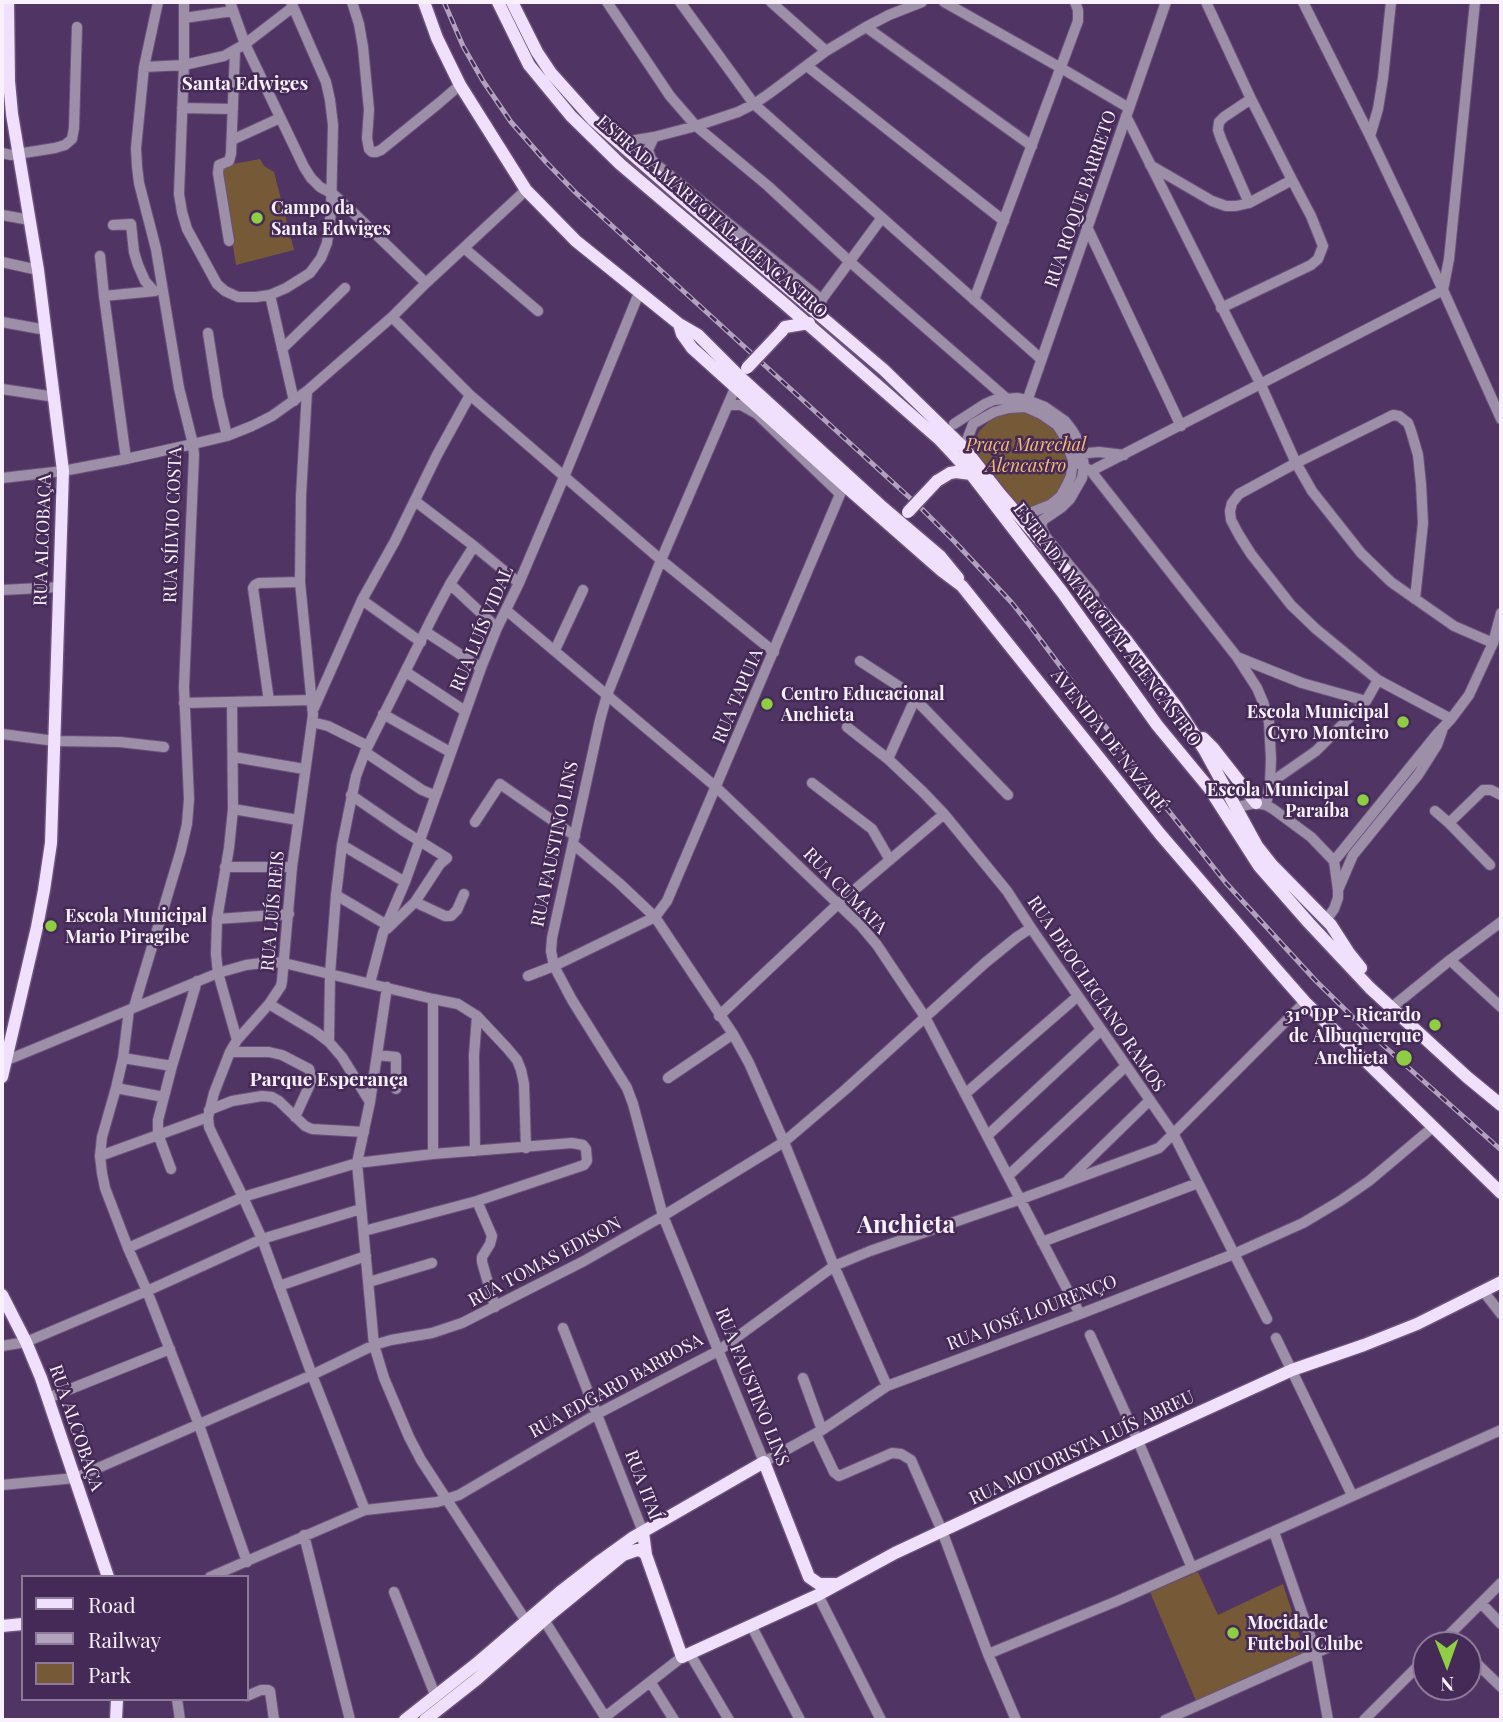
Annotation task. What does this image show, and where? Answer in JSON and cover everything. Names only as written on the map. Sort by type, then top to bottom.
[{"type":"main road","points":[[424,2],[437,38],[460,85],[526,190],[576,241],[679,324],[698,335],[891,515],[940,556],[962,586]]},
{"type":"main road","name":"ESTRADA MARECHAL ALENCASTRO","points":[[498,2],[529,65],[571,116],[620,164],[939,439],[971,474],[1062,592],[1157,725],[1209,788],[1254,860],[1370,988],[1501,1095]]},
{"type":"main road","name":"ESTRADA MARECHAL ALENCASTRO","points":[[512,2],[537,52],[551,73],[593,120],[818,305],[840,331],[964,448],[1000,494],[1109,620],[1176,706],[1189,724],[1264,856],[1326,920],[1356,962],[1394,1006],[1467,1077],[1501,1105]]},
{"type":"main road","name":"RUA ALCOBAÇA","points":[[2,1077],[44,890],[51,843],[63,471],[38,270],[5,80],[6,10]]},
{"type":"main road","points":[[744,377],[783,330],[786,305]]},
{"type":"main road","points":[[783,330],[806,323],[821,324],[840,331]]},
{"type":"main road","points":[[679,324],[682,334],[692,348],[744,377]]},
{"type":"main road","name":"AVENIDA DE NAZARÉ","points":[[744,377],[756,405],[842,489],[874,510],[962,586],[1231,919],[1305,1002],[1501,1193]]},
{"type":"main road","points":[[874,510],[891,515],[907,513],[937,481],[950,472],[971,474]]},
{"type":"main road","points":[[907,513],[913,533]]},
{"type":"main road","points":[[1129,684],[1143,684],[1147,678],[1147,669]]},
{"type":"main road","points":[[1157,725],[1157,711],[1167,705],[1176,706]]},
{"type":"main road","points":[[1189,724],[1261,804]]},
{"type":"main road","points":[[1309,923],[1318,924],[1326,920]]},
{"type":"main road","name":"RUA MOTORISTA LUÍS ABREU","points":[[686,1656],[818,1595],[942,1531],[1292,1370],[1406,1328],[1501,1282]]},
{"type":"main road","name":"RUA ALCOBAÇA","points":[[2,1295],[26,1342],[48,1398],[107,1575]]},
{"type":"main road","name":"RUA JOSÉ LOURENÇO","points":[[405,1720],[600,1561],[643,1532],[764,1462]]},
{"type":"main road","name":"RUA FAUSTINO LINS","points":[[764,1462],[809,1577]]},
{"type":"main road","name":"RUA ITAÍ","points":[[643,1532],[646,1555],[686,1656]]},
{"type":"main road","points":[[425,1720],[627,1553],[637,1550],[646,1555]]},
{"type":"main road","points":[[792,1605],[809,1577],[819,1584],[835,1584]]},
{"type":"main road","points":[[2,1626],[21,1624]]},
{"type":"main road","points":[[116,1720],[117,1701]]},
{"type":"street","name":"RUA SÍLVIO COSTA","points":[[158,2],[145,67],[136,148],[139,183],[156,249],[158,290],[193,444],[184,703],[189,799],[181,850],[132,1009],[117,1088],[102,1137],[100,1156],[106,1188],[199,1425],[247,1562]]},
{"type":"street","points":[[145,67],[184,65],[214,59],[235,51],[292,4],[326,82],[333,125],[333,194],[327,243],[321,258],[310,273],[270,295],[237,296],[217,284],[187,229],[179,194],[184,65],[184,2]]},
{"type":"street","points":[[352,2],[363,47],[369,110],[368,144],[372,152],[380,150],[460,85]]},
{"type":"street","points":[[607,2],[670,96],[696,126],[768,186],[849,261],[1006,398],[1045,407],[1065,421],[1078,440],[1071,476],[1061,496],[1041,510],[1030,513],[1016,512]]},
{"type":"street","points":[[680,2],[754,104],[1041,359]]},
{"type":"street","points":[[771,2],[826,51]]},
{"type":"street","points":[[618,143],[654,137],[738,112],[754,104],[826,51],[866,27],[922,2]]},
{"type":"street","points":[[944,2],[1061,68],[1128,112],[1150,164],[1312,491],[1362,553],[1391,582],[1454,626],[1493,643]]},
{"type":"street","points":[[974,300],[1078,21],[1075,2]]},
{"type":"street","name":"RUA ROQUE BARRETO","points":[[1026,403],[1166,2]]},
{"type":"street","points":[[1206,2],[1251,99],[1311,216],[1323,246],[1322,253],[1311,265],[1222,308]]},
{"type":"street","points":[[1303,2],[1370,136],[1501,419]]},
{"type":"street","points":[[1370,136],[1383,78],[1391,2]]},
{"type":"street","points":[[1443,290],[1449,259],[1475,2]]},
{"type":"street","points":[[184,18],[232,6],[245,44],[304,167],[320,187],[333,194],[426,283]]},
{"type":"street","points":[[2,153],[11,155],[55,148],[72,139],[77,27]]},
{"type":"street","points":[[866,27],[1032,146]]},
{"type":"street","points":[[229,241],[218,173],[219,165],[231,158],[235,51]]},
{"type":"street","points":[[807,66],[1003,221]]},
{"type":"street","points":[[1249,203],[1221,139],[1219,122],[1251,99]]},
{"type":"street","points":[[182,108],[233,109]]},
{"type":"street","points":[[232,140],[280,118]]},
{"type":"street","points":[[654,137],[648,150],[651,159],[818,305],[881,219]]},
{"type":"street","points":[[1150,164],[1212,201],[1226,206],[1249,203],[1292,180]]},
{"type":"street","points":[[2,478],[63,471],[193,444],[227,436],[272,416],[307,391],[392,317],[526,190]]},
{"type":"street","points":[[2,215],[30,220]]},
{"type":"street","points":[[113,225],[131,224],[138,265],[145,281],[158,290]]},
{"type":"street","points":[[1087,227],[1181,426]]},
{"type":"street","points":[[464,248],[537,311]]},
{"type":"street","points":[[100,256],[126,459]]},
{"type":"street","points":[[2,262],[38,270]]},
{"type":"street","points":[[282,349],[345,288]]},
{"type":"street","points":[[104,296],[158,290]]},
{"type":"street","points":[[1087,469],[1124,455],[1443,290]]},
{"type":"street","name":"RUA LUÍS VIDAL","points":[[370,984],[385,929],[405,881],[481,668],[564,477],[639,293]]},
{"type":"street","points":[[270,295],[294,401]]},
{"type":"street","points":[[392,317],[470,395],[661,560],[774,652]]},
{"type":"street","points":[[2,322],[46,330]]},
{"type":"street","points":[[208,333],[227,436]]},
{"type":"street","name":"RUA FAUSTINO LINS","points":[[744,377],[728,405],[661,560],[607,695],[551,951],[554,966],[572,1000],[627,1088],[663,1216],[764,1462]]},
{"type":"street","points":[[2,389],[55,397]]},
{"type":"street","name":"RUA LUÍS REIS","points":[[208,1114],[230,1052],[281,986],[292,867],[312,722],[300,582],[301,496],[307,391]]},
{"type":"street","points":[[184,703],[269,701],[312,705],[362,600],[470,395]]},
{"type":"street","points":[[954,424],[985,404],[1006,398]]},
{"type":"street","points":[[934,418],[954,424],[973,424],[994,412],[1026,403]]},
{"type":"street","name":"AVENIDA DE NAZARÉ","points":[[728,405],[741,405],[757,414],[842,489]]},
{"type":"street","points":[[1415,599],[1423,523],[1421,484],[1418,455],[1408,423],[1399,416],[1393,415],[1296,463],[1239,494],[1232,503],[1231,520],[1251,554],[1291,606],[1378,680],[1451,719]]},
{"type":"street","points":[[964,448],[973,424]]},
{"type":"street","points":[[1076,456],[1099,452],[1124,455]]},
{"type":"street","points":[[1076,456],[1237,657],[1257,688],[1269,722],[1271,759],[1270,783],[1261,804]]},
{"type":"street","name":"ESTRADA MARECHAL ALENCASTRO","points":[[1087,469],[1070,499],[1042,520],[1041,526],[1045,536],[1092,592],[1109,620]]},
{"type":"street","name":"RUA TAPUIA","points":[[655,916],[673,891],[842,489]]},
{"type":"street","points":[[415,501],[519,583]]},
{"type":"street","points":[[329,1042],[330,974],[336,895],[342,845],[356,776],[383,714],[450,584],[474,545]]},
{"type":"street","points":[[269,701],[253,588],[259,583],[300,582]]},
{"type":"street","points":[[450,584],[497,628]]},
{"type":"street","points":[[2,590],[60,587]]},
{"type":"street","points":[[555,650],[583,590]]},
{"type":"street","points":[[362,600],[421,642]]},
{"type":"street","name":"RUA CUMATA","points":[[506,610],[716,788],[839,903],[877,945],[925,1017],[1080,1314]]},
{"type":"street","points":[[1326,920],[1334,909],[1338,890],[1353,855],[1469,695],[1493,643],[1501,613]]},
{"type":"street","points":[[426,632],[481,668]]},
{"type":"street","points":[[1237,657],[1302,683],[1366,701]]},
{"type":"street","points":[[860,661],[915,699],[1008,795]]},
{"type":"street","points":[[406,672],[466,711]]},
{"type":"street","points":[[1270,783],[1316,751],[1366,701],[1378,680]]},
{"type":"street","points":[[888,759],[915,699]]},
{"type":"street","points":[[232,703],[233,809],[216,946],[218,973],[237,1040]]},
{"type":"street","points":[[383,714],[450,752]]},
{"type":"street","points":[[312,722],[328,726],[366,749],[422,790],[435,795]]},
{"type":"street","name":"RUA DEOCLECIANO RAMOS","points":[[847,727],[888,759],[944,814],[1007,891],[1174,1135],[1267,1319]]},
{"type":"street","points":[[2,734],[55,741],[120,742],[164,747]]},
{"type":"street","points":[[234,757],[304,769]]},
{"type":"street","points":[[1334,861],[1424,757]]},
{"type":"street","points":[[812,783],[872,830],[890,860]]},
{"type":"street","points":[[475,822],[500,784],[574,840],[655,916],[733,1034],[749,1063],[887,1386]]},
{"type":"street","points":[[1450,823],[1481,792],[1491,790],[1501,795]]},
{"type":"street","points":[[336,895],[385,929],[415,902],[440,864],[447,858],[351,795]]},
{"type":"street","points":[[1237,807],[1261,804],[1282,814],[1311,837],[1334,861],[1338,890]]},
{"type":"street","points":[[233,809],[298,820]]},
{"type":"street","points":[[1435,811],[1490,865]]},
{"type":"street","points":[[719,1016],[839,903],[944,814]]},
{"type":"street","points":[[342,845],[405,881]]},
{"type":"street","points":[[225,867],[292,867]]},
{"type":"street","points":[[415,902],[445,916],[451,916],[464,894]]},
{"type":"street","points":[[218,919],[289,914]]},
{"type":"street","points":[[528,976],[655,916]]},
{"type":"street","points":[[1394,1006],[1501,922]]},
{"type":"street","name":"RUA TOMAS EDISON","points":[[2,1485],[75,1478],[312,1375],[374,1345],[447,1329],[583,1261],[784,1142],[985,963],[1031,928]]},
{"type":"street","points":[[1450,960],[1501,1007]]},
{"type":"street","points":[[4,1061],[218,973],[246,965],[284,963],[458,1004],[477,1016],[517,1060],[521,1070],[526,1148]]},
{"type":"street","points":[[171,1169],[158,1134],[158,1120],[197,981]]},
{"type":"street","points":[[387,987],[358,1163],[374,1345],[384,1378],[409,1437],[431,1478],[526,1621]]},
{"type":"street","points":[[965,1094],[1078,996]]},
{"type":"street","points":[[433,999],[433,1154]]},
{"type":"street","name":"RUA EDGARD BARBOSA","points":[[215,1575],[365,1510],[447,1500],[459,1495],[597,1414],[719,1351],[834,1266],[1154,1150],[1174,1135],[1305,1002]]},
{"type":"street","points":[[269,1004],[329,1042],[342,1057],[370,1102]]},
{"type":"street","points":[[475,1151],[474,1055],[477,1016]]},
{"type":"street","points":[[988,1135],[1101,1030]]},
{"type":"street","points":[[668,1077],[733,1034]]},
{"type":"street","points":[[230,1052],[269,1052],[282,1055],[309,1069],[311,1082],[295,1116]]},
{"type":"street","points":[[377,1055],[396,1057],[396,1089]]},
{"type":"street","points":[[123,1058],[172,1066]]},
{"type":"street","points":[[1009,1175],[1126,1066]]},
{"type":"street","points":[[117,1088],[164,1097]]},
{"type":"street","points":[[100,1156],[208,1114],[232,1101],[262,1096],[279,1101],[305,1126],[313,1129],[364,1132]]},
{"type":"street","points":[[1065,1183],[1150,1100]]},
{"type":"street","points":[[208,1114],[209,1127],[262,1239],[365,1510]]},
{"type":"street","name":"RUA JOSÉ LOURENÇO","points":[[764,1462],[819,1432],[887,1386],[1234,1254],[1303,1223],[1369,1181],[1433,1127]]},
{"type":"street","points":[[128,1248],[243,1197],[358,1163],[433,1154],[578,1143],[586,1149],[584,1166],[477,1201],[364,1231]]},
{"type":"street","points":[[1042,1242],[1198,1183]]},
{"type":"street","points":[[477,1201],[492,1236],[482,1262],[495,1307]]},
{"type":"street","points":[[2,1346],[26,1342],[262,1239],[361,1209]]},
{"type":"street","points":[[279,1286],[366,1256]]},
{"type":"street","points":[[369,1282],[432,1263]]},
{"type":"street","points":[[1483,1292],[1501,1314]]},
{"type":"street","name":"RUA ITAÍ","points":[[563,1328],[643,1532]]},
{"type":"street","points":[[1090,1335],[1139,1441],[1192,1568]]},
{"type":"street","points":[[1276,1338],[1352,1496]]},
{"type":"street","points":[[48,1398],[170,1349]]},
{"type":"street","points":[[803,1378],[819,1432],[834,1472],[839,1476],[892,1453],[901,1454],[911,1460],[942,1531],[1016,1720]]},
{"type":"street","points":[[988,1654],[1192,1568],[1501,1430]]},
{"type":"street","points":[[1274,1532],[1316,1653],[1328,1720]]},
{"type":"street","points":[[304,1535],[350,1720]]},
{"type":"street","points":[[1453,1631],[1501,1583]]},
{"type":"street","points":[[394,1592],[436,1697]]},
{"type":"street","points":[[818,1595],[881,1720]]},
{"type":"street","points":[[1481,1603],[1501,1623]]},
{"type":"street","points":[[544,1620],[606,1719],[686,1656],[729,1720]]},
{"type":"street","points":[[751,1625],[800,1720]]},
{"type":"street","points":[[1165,1720],[1345,1640]]},
{"type":"street","points":[[1482,1669],[1501,1687]]},
{"type":"street","points":[[1364,1720],[1412,1672]]},
{"type":"street","points":[[651,1683],[674,1720]]},
{"type":"street","points":[[248,1696],[261,1690],[270,1691],[274,1720]]},
{"type":"street","points":[[177,1701],[180,1720]]},
{"type":"green space","name":"Campo da Santa Edwiges","points":[[260,159],[264,166],[274,172],[294,250],[236,265],[222,169]]},
{"type":"green space","name":"Praça Marechal Alencastro","points":[[1026,411],[1052,427],[1060,436],[1068,458],[1062,487],[1055,496],[1028,509],[1020,507],[971,447],[980,430],[993,418],[1006,412]]},
{"type":"green space","name":"Mocidade Futebol Clube","points":[[1198,1572],[1218,1615],[1283,1584],[1305,1652],[1196,1701],[1150,1592]]},
{"type":"railway","points":[[444,2],[463,46],[483,81],[511,122],[546,162],[575,192],[955,542],[1012,603],[1226,883],[1316,981],[1366,1030],[1501,1150]]},
{"type":"place","name":"Campo da Santa Edwiges","points":[[257,218]]},
{"type":"place","name":"Centro Educacional Anchieta","points":[[767,704]]},
{"type":"place","name":"Escola Municipal Cyro Monteiro","points":[[1403,722]]},
{"type":"place","name":"Escola Municipal Paraíba","points":[[1363,800]]},
{"type":"place","name":"Escola Municipal Mario Piragibe","points":[[51,926]]},
{"type":"place","name":"31º DP - Ricardo de Albuquerque","points":[[1435,1025]]},
{"type":"place","name":"Anchieta","points":[[1404,1058]]},
{"type":"place","name":"Mocidade Futebol Clube","points":[[1233,1633]]},
{"type":"district","name":"Santa Edwiges","points":[[245,84]]},
{"type":"district","name":"Parque Esperança","points":[[329,1080]]},
{"type":"district","name":"Anchieta","points":[[906,1226]]}]
